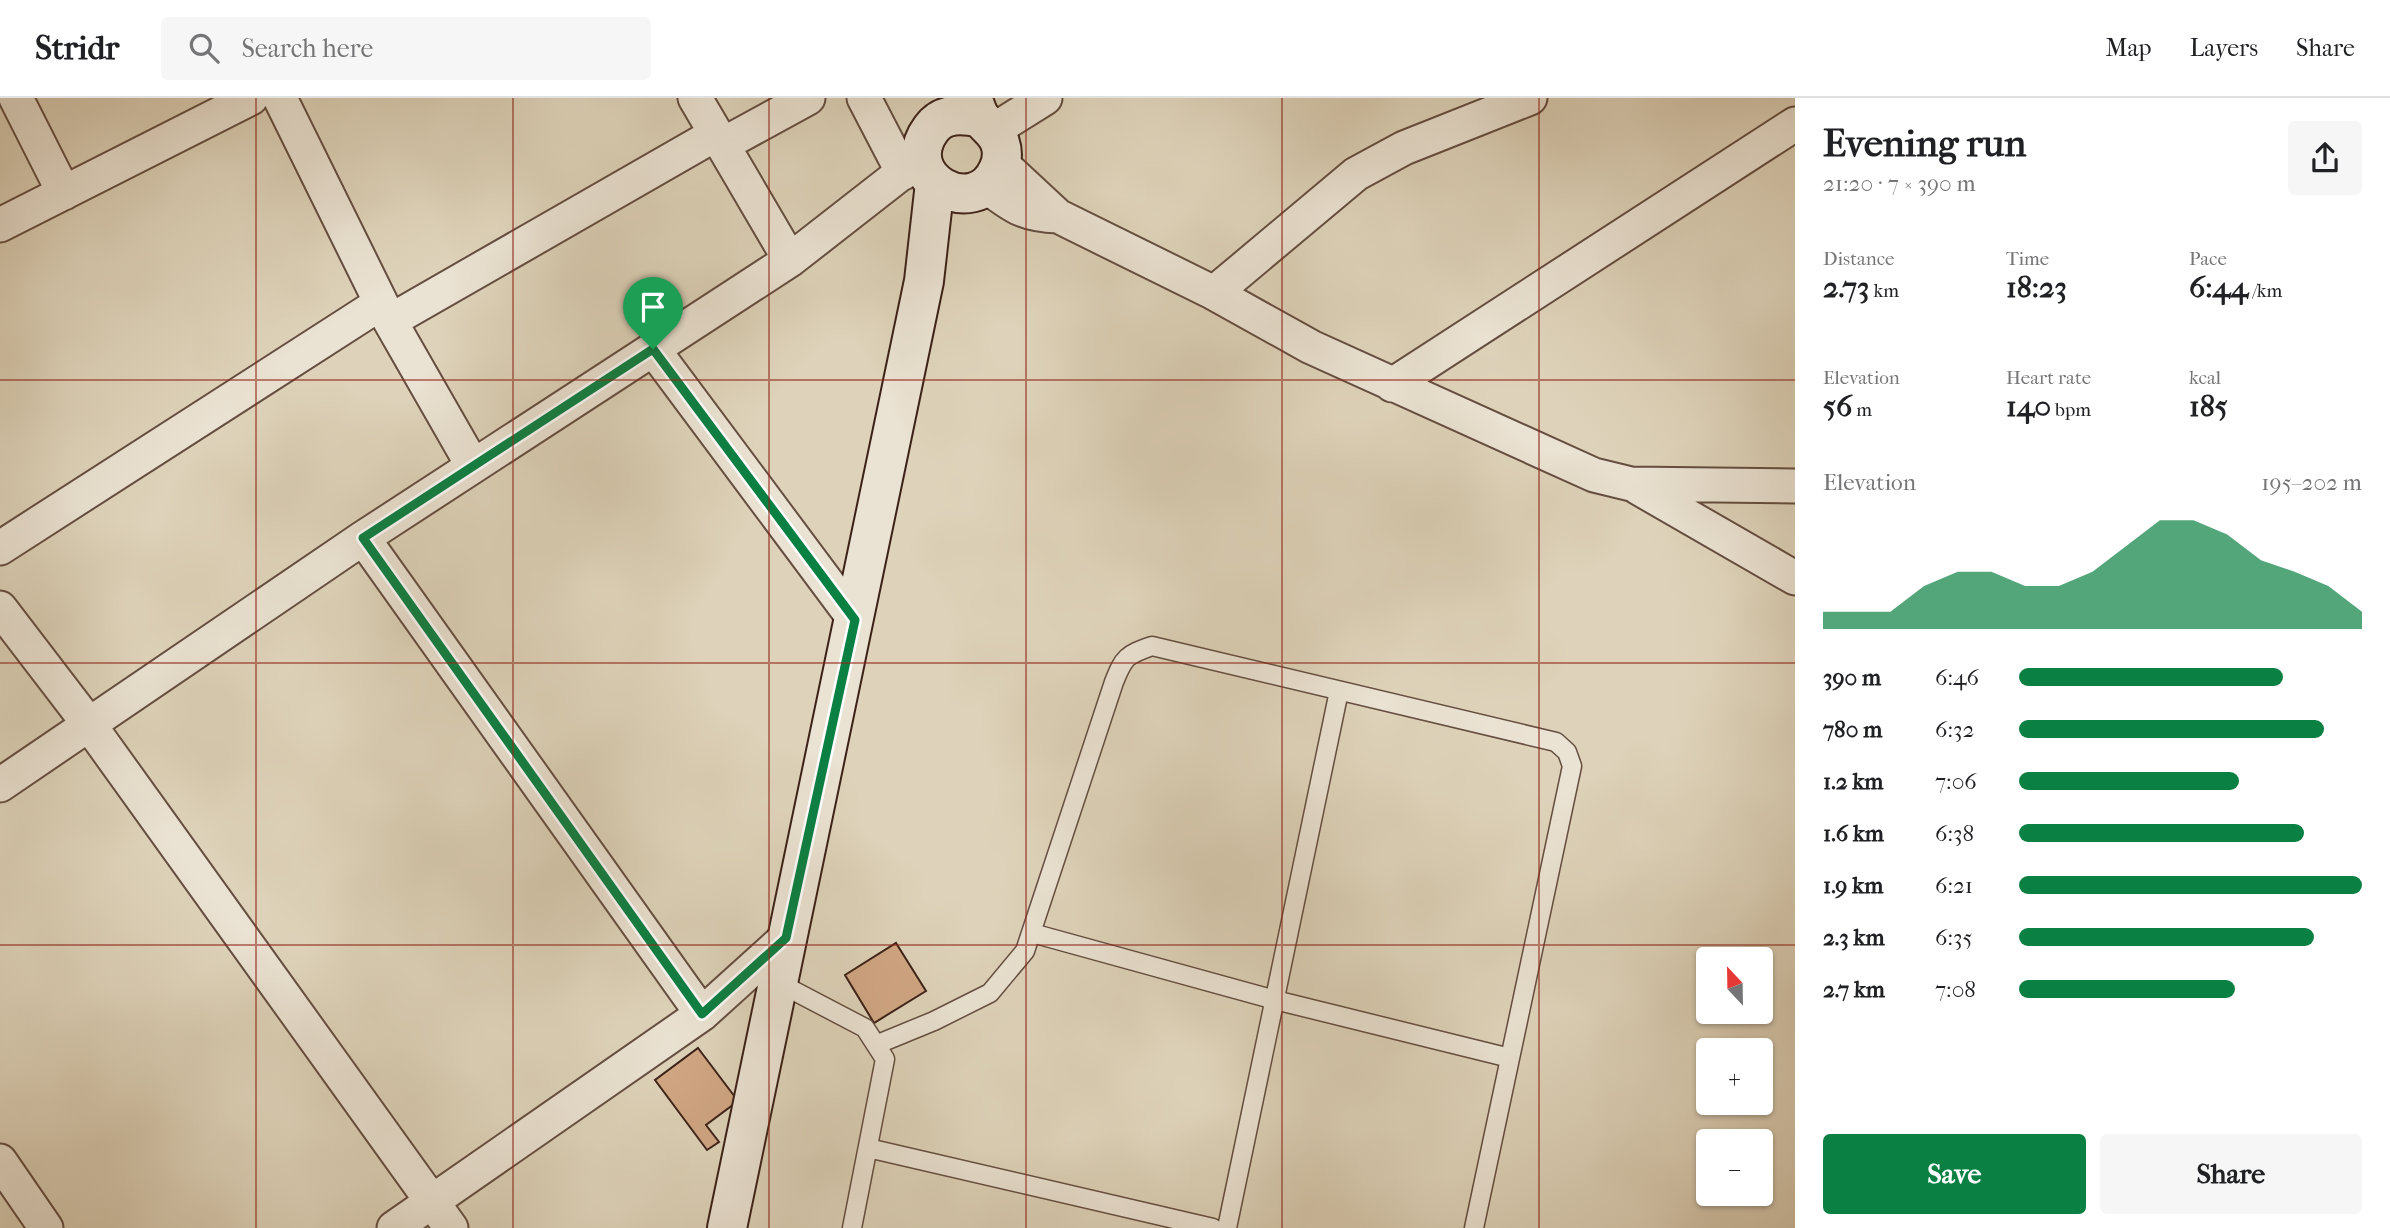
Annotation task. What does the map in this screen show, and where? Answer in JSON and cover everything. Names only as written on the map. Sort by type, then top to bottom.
[{"type":"street","points":[[16,98],[64,192]]},
{"type":"street","points":[[0,225],[251,98]]},
{"type":"street","points":[[280,98],[386,312],[473,466]]},
{"type":"street","points":[[695,98],[790,260]]},
{"type":"street","points":[[0,548],[386,312],[719,140],[808,98]]},
{"type":"street","points":[[864,98],[926,147],[948,192],[985,148],[1045,98]]},
{"type":"street","points":[[1214,293],[1356,174],[1404,148],[1530,98]]},
{"type":"street","points":[[0,785],[363,538],[790,260],[926,147],[947,117],[964,114],[1018,209],[1033,215],[1058,216],[1214,293],[1311,347],[1594,475],[1632,484],[1795,486]]},
{"type":"street","points":[[1392,384],[1795,124]]},
{"type":"street","points":[[727,1228],[924,281],[926,147]]},
{"type":"street","points":[[924,281],[985,148]]},
{"type":"street","points":[[653,349],[855,620]]},
{"type":"street","points":[[1632,484],[1795,578]]},
{"type":"street","points":[[363,538],[702,1014]]},
{"type":"street","points":[[0,608],[88,723],[451,1228]]},
{"type":"street","points":[[394,1228],[702,1014],[786,938]]},
{"type":"street","points":[[0,1161],[46,1228]]},
{"type":"lane","points":[[878,1044],[934,1021],[990,993],[1026,951],[1123,659],[1152,646],[1556,742],[1567,752],[1572,766],[1474,1228]]},
{"type":"lane","points":[[1227,1228],[1339,691]]},
{"type":"lane","points":[[1032,933],[1275,1000],[1510,1058]]},
{"type":"lane","points":[[779,983],[865,1028],[878,1044],[885,1059],[852,1228]]},
{"type":"lane","points":[[868,1148],[1213,1228]]},
{"type":"building","points":[[896,943],[926,991],[874,1023],[845,975]]},
{"type":"building","points":[[698,1048],[738,1101],[706,1125],[719,1142],[707,1150],[655,1080]]},
{"type":"route","points":[[653,349],[855,620],[786,938],[702,1014],[363,538],[653,349]]}]
